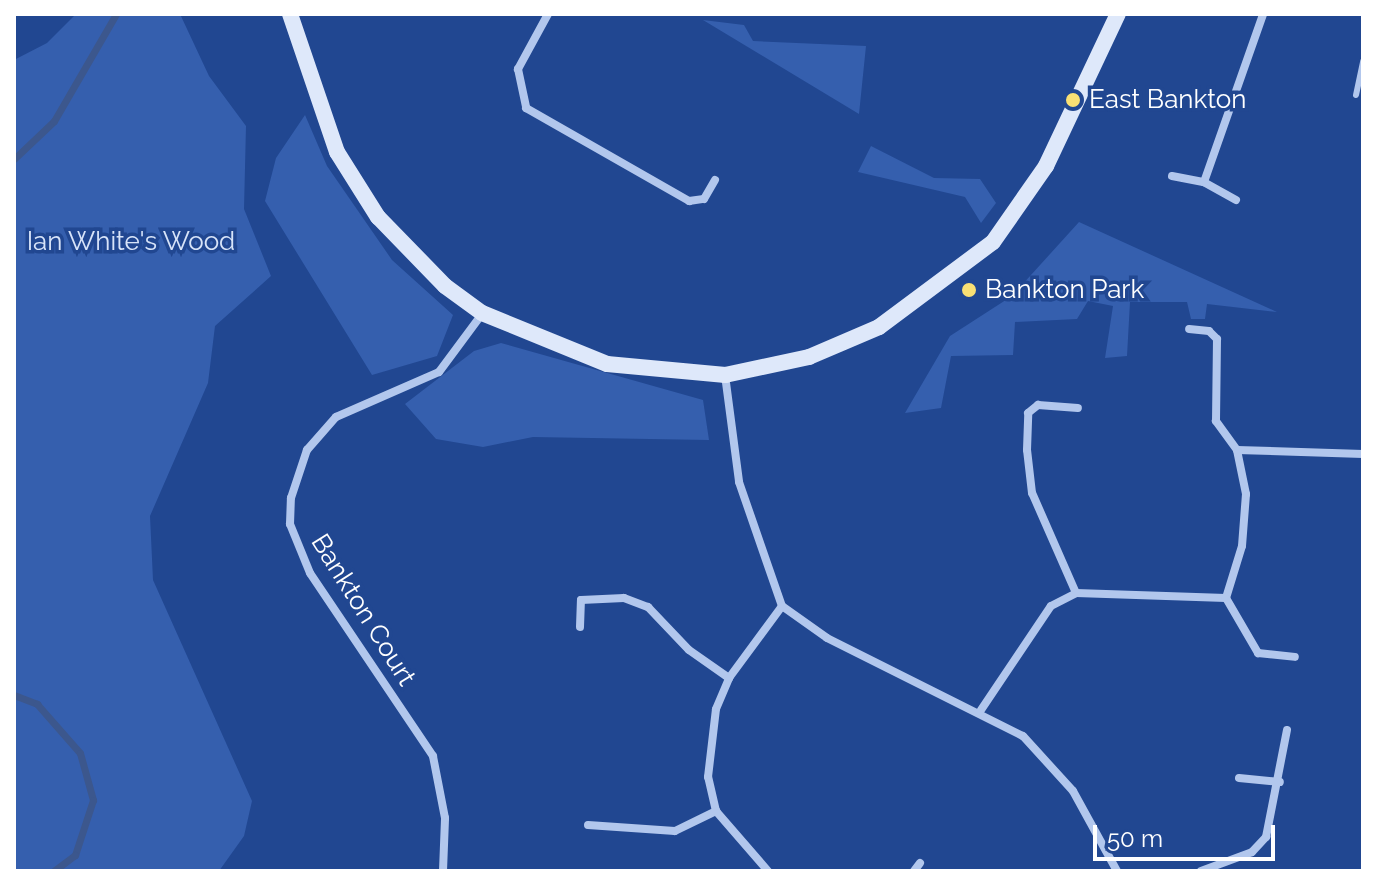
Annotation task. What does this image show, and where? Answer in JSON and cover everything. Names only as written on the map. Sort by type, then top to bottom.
[{"type":"street","points":[[290,14],[337,152],[370,204],[408,254],[482,313],[607,364],[725,375],[809,357],[879,327],[993,242],[1046,166],[1118,14]]},
{"type":"street","points":[[548,14],[518,69],[526,108],[689,201],[704,199],[715,180]]},
{"type":"street","points":[[1204,182],[1263,14]]},
{"type":"street","points":[[1172,176],[1204,182],[1236,200]]},
{"type":"street","name":"Bankton Court","points":[[443,871],[445,818],[433,756],[310,573],[293,535],[291,498],[307,450],[336,417],[439,372],[482,313]]},
{"type":"street","points":[[1189,329],[1209,331],[1217,339],[1216,421],[1237,450],[1246,494],[1242,546],[1226,598],[1258,653],[1295,657]]},
{"type":"street","points":[[725,375],[739,482],[782,606],[827,638],[981,710],[1023,736],[1073,791],[1117,871]]},
{"type":"street","points":[[1076,593],[1032,493],[1027,450],[1028,413],[1038,405],[1078,408]]},
{"type":"street","points":[[1237,450],[1363,454]]},
{"type":"street","points":[[981,710],[1051,606],[1076,593],[1226,598]]},
{"type":"street","points":[[580,627],[581,600],[624,598],[648,607],[689,650],[729,678]]},
{"type":"street","points":[[768,871],[716,811],[708,777],[716,709],[729,678],[782,606]]},
{"type":"street","points":[[1201,871],[1252,852],[1266,837],[1280,782],[1287,730]]},
{"type":"street","points":[[1239,778],[1280,782]]},
{"type":"street","points":[[588,825],[675,831],[716,811]]},
{"type":"lane","points":[[1356,95],[1363,61]]},
{"type":"green space","name":"Ian White's Wood","points":[[76,14],[180,14],[209,76],[246,126],[244,209],[271,276],[215,326],[208,383],[150,516],[153,580],[252,801],[244,836],[219,871],[14,871],[14,60],[47,43]]},
{"type":"green space","points":[[703,20],[744,25],[753,41],[866,46],[859,114]]},
{"type":"green space","points":[[305,115],[327,166],[392,260],[453,315],[437,356],[372,375],[265,201],[276,158]]},
{"type":"green space","points":[[871,146],[934,178],[980,179],[996,203],[981,223],[965,197],[858,172]]},
{"type":"green space","points":[[1079,222],[1277,312],[1207,304],[1205,319],[1191,319],[1187,302],[1130,302],[1127,356],[1105,358],[1113,306],[1088,301],[1077,319],[1015,322],[1013,355],[951,356],[941,408],[905,413],[950,336],[1012,296]]},
{"type":"green space","points":[[501,343],[703,400],[709,440],[533,437],[483,447],[436,439],[405,404],[474,351]]},
{"type":"waterway","points":[[14,159],[54,121],[116,14]]},
{"type":"waterway","points":[[14,695],[37,704],[80,753],[93,800],[75,855],[54,871]]},
{"type":"place","name":"East Bankton","points":[[1073,100]]},
{"type":"place","name":"Bankton Park","points":[[969,290]]}]
